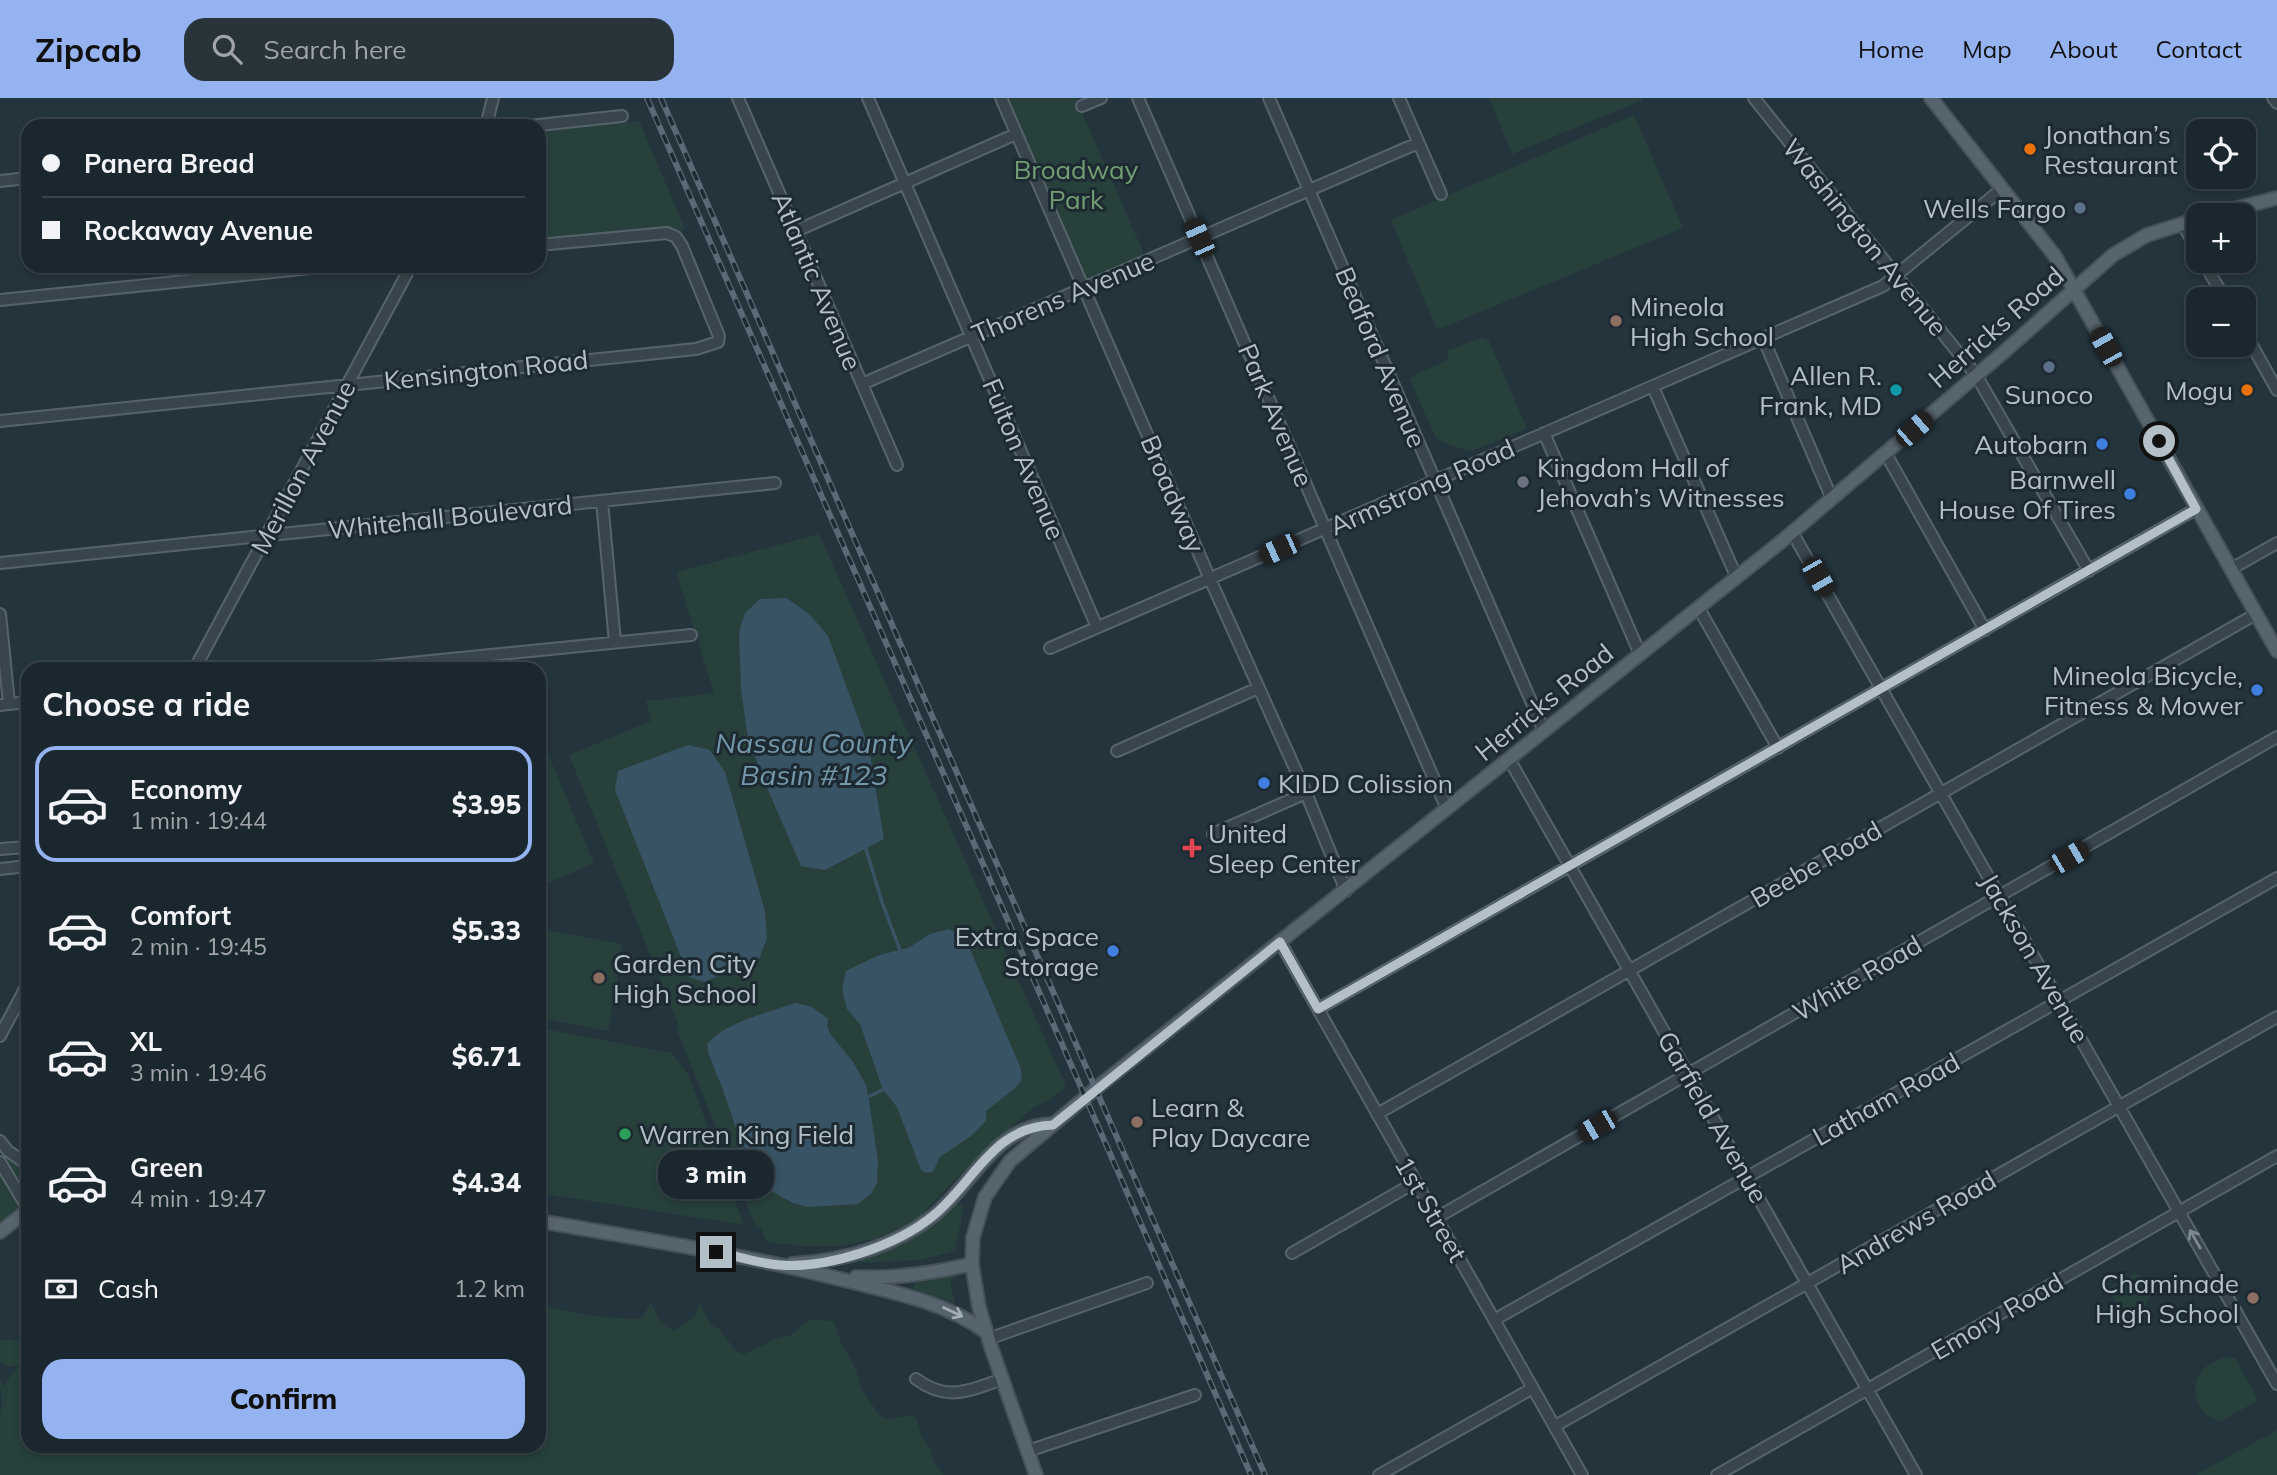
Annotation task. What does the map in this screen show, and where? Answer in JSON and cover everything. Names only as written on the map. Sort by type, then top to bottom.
[{"type":"main road","points":[[1931,98],[2050,249],[2277,651]]},
{"type":"main road","points":[[2256,203],[2277,198]]},
{"type":"main road","name":"Herricks Road","points":[[1036,1475],[987,1336],[972,1264],[973,1237],[985,1197],[1010,1161],[1792,532],[2127,245],[2186,222]]},
{"type":"main road","points":[[779,1265],[821,1262],[859,1254],[891,1242],[933,1216],[958,1192],[996,1147],[1012,1135],[1037,1126],[1053,1125]]},
{"type":"main road","points":[[0,1232],[21,1215]]},
{"type":"main road","points":[[546,1222],[779,1265],[918,1298],[957,1313],[987,1336]]},
{"type":"main road","points":[[831,1277],[886,1279],[972,1264]]},
{"type":"street","points":[[488,119],[494,98]]},
{"type":"street","name":"Atlantic Avenue","points":[[738,98],[897,465]]},
{"type":"street","name":"Fulton Avenue","points":[[868,98],[1097,627]]},
{"type":"street","name":"Broadway","points":[[1001,98],[1306,793],[1346,891]]},
{"type":"street","points":[[1082,106],[1101,98]]},
{"type":"street","name":"Park Avenue","points":[[1138,98],[1447,809]]},
{"type":"street","name":"Bedford Avenue","points":[[1269,98],[1544,731]]},
{"type":"street","points":[[1399,98],[1441,194]]},
{"type":"street","name":"Washington Avenue","points":[[1754,98],[1976,375],[2089,571]]},
{"type":"street","points":[[2273,98],[2277,103]]},
{"type":"street","points":[[546,124],[622,116]]},
{"type":"street","points":[[796,231],[1016,134]]},
{"type":"street","name":"Thorens Avenue","points":[[862,384],[1418,143]]},
{"type":"street","points":[[0,181],[21,179]]},
{"type":"street","name":"Armstrong Road","points":[[1050,648],[1883,286],[2002,188]]},
{"type":"street","points":[[2182,223],[2186,230]]},
{"type":"street","name":"Kensington Road","points":[[0,421],[679,351],[718,342],[719,336],[676,237],[667,233],[546,244]]},
{"type":"street","points":[[0,300],[264,273]]},
{"type":"street","name":"Merillon Avenue","points":[[198,662],[407,273]]},
{"type":"street","points":[[1763,338],[1832,499]]},
{"type":"street","points":[[2256,352],[2277,390]]},
{"type":"street","points":[[1653,387],[1736,576]]},
{"type":"street","points":[[1544,433],[1640,654]]},
{"type":"street","points":[[1885,454],[1985,630]]},
{"type":"street","name":"Whitehall Boulevard","points":[[0,563],[775,483]]},
{"type":"street","points":[[602,501],[615,642]]},
{"type":"street","points":[[1318,1009],[2196,509]]},
{"type":"street","name":"Jackson Avenue","points":[[1792,532],[2277,1384]]},
{"type":"street","points":[[2231,569],[2277,543]]},
{"type":"street","points":[[1699,607],[1778,748]]},
{"type":"street","points":[[0,614],[5,705]]},
{"type":"street","name":"Beebe Road","points":[[1377,1114],[2256,614]]},
{"type":"street","points":[[420,662],[691,635]]},
{"type":"street","points":[[1117,751],[1258,688]]},
{"type":"street","name":"White Road","points":[[1436,1218],[2277,737]]},
{"type":"street","name":"Garfield Avenue","points":[[1509,759],[1916,1475]]},
{"type":"street","points":[[1213,834],[1306,793]]},
{"type":"street","points":[[0,849],[21,847]]},
{"type":"street","points":[[0,865],[21,866]]},
{"type":"street","name":"Latham Road","points":[[1494,1320],[2277,878]]},
{"type":"street","name":"1st Street","points":[[1280,942],[1582,1475]]},
{"type":"street","points":[[0,1036],[21,995]]},
{"type":"street","points":[[0,1011],[13,1009]]},
{"type":"street","name":"Andrews Road","points":[[1555,1426],[2277,1017]]},
{"type":"street","points":[[0,1141],[21,1160]]},
{"type":"street","name":"Emory Road","points":[[1717,1475],[2277,1156]]},
{"type":"street","points":[[0,1162],[21,1197]]},
{"type":"street","points":[[1293,1253],[1416,1182]]},
{"type":"street","points":[[987,1336],[1147,1283]]},
{"type":"street","points":[[916,1379],[927,1388],[947,1393],[972,1390],[1002,1379]]},
{"type":"street","points":[[1379,1475],[1532,1388]]},
{"type":"street","points":[[1028,1451],[1195,1395]]},
{"type":"green space","name":"Broadway Park","points":[[1001,98],[1076,98],[1147,261],[1084,288]]},
{"type":"green space","points":[[1489,98],[1642,98],[1643,100],[1512,154]]},
{"type":"green space","points":[[1634,115],[1683,228],[1437,330],[1391,220]]},
{"type":"green space","points":[[639,121],[685,229],[547,243],[546,130]]},
{"type":"green space","points":[[1482,337],[1489,341],[1527,428],[1472,451],[1436,438],[1409,378],[1449,359],[1447,351]]},
{"type":"green space","name":"Nassau County Basin #123","points":[[819,534],[1066,1086],[1051,1099],[1033,1108],[970,1164],[917,1219],[878,1238],[839,1246],[800,1246],[767,1242],[761,1228],[756,1227],[676,1028],[679,1026],[569,755],[651,721],[646,701],[714,693],[676,572]]},
{"type":"green space","points":[[546,749],[594,863],[546,884]]},
{"type":"green space","points":[[546,930],[623,944],[608,1031],[546,1019]]},
{"type":"green space","name":"Warren King Field","points":[[546,1029],[672,1053],[689,1076],[744,1225],[546,1194]]},
{"type":"green space","points":[[1,1154],[21,1166],[21,1184]]},
{"type":"green space","points":[[0,1170],[21,1206],[21,1211],[0,1227]]},
{"type":"green space","points":[[958,1203],[964,1206],[955,1251],[921,1260],[862,1263],[861,1257],[898,1246],[933,1226]]},
{"type":"green space","points":[[2135,1273],[2148,1283],[2150,1297],[2140,1310],[2122,1315],[2109,1288]]},
{"type":"green space","points":[[954,1275],[956,1278],[950,1279],[955,1306],[944,1299],[913,1289],[915,1283]]},
{"type":"green space","points":[[651,1303],[660,1321],[673,1331],[695,1316],[700,1303],[710,1324],[720,1330],[736,1351],[744,1354],[791,1335],[812,1320],[834,1321],[841,1343],[855,1367],[862,1390],[880,1416],[889,1419],[911,1415],[916,1417],[933,1461],[944,1475],[0,1475],[0,1381],[5,1386],[20,1366],[7,1366],[0,1361],[0,1340],[21,1341],[21,1453],[546,1453],[546,1306],[592,1316],[634,1319],[641,1318]]},
{"type":"green space","points":[[2235,1358],[2258,1400],[2220,1422],[2208,1416],[2200,1407],[2195,1387],[2204,1368],[2214,1361]]},
{"type":"green space","points":[[2277,1430],[2277,1475],[2195,1475]]},
{"type":"water","name":"Nassau County Basin #123","points":[[787,598],[809,614],[828,636],[869,748],[884,839],[825,870],[801,866],[761,774],[747,733],[741,688],[739,632],[745,613],[760,599]]},
{"type":"water","points":[[688,745],[710,750],[725,772],[765,911],[767,939],[759,959],[704,982],[689,977],[615,790],[618,771]]},
{"type":"water","points":[[949,929],[957,933],[969,947],[1021,1069],[1022,1080],[986,1111],[986,1121],[971,1136],[940,1157],[933,1172],[926,1173],[921,1170],[897,1107],[883,1090],[860,1024],[847,1009],[842,989],[846,971],[879,955],[908,948],[930,934]]},
{"type":"water","points":[[796,1003],[812,1007],[828,1019],[831,1035],[853,1062],[866,1085],[878,1162],[877,1183],[871,1194],[858,1204],[808,1207],[793,1203],[764,1187],[745,1155],[709,1055],[707,1045],[723,1031],[747,1019]]},
{"type":"waterway","points":[[866,849],[901,953]]},
{"type":"waterway","points":[[868,1097],[885,1089]]},
{"type":"railway","points":[[647,98],[1251,1475]]},
{"type":"railway","points":[[661,98],[1265,1475]]},
{"type":"place","name":"Jonathan’s Restaurant","points":[[2030,149]]},
{"type":"place","name":"Wells Fargo","points":[[2080,208]]},
{"type":"place","name":"Mineola High School","points":[[1616,321]]},
{"type":"place","name":"Sunoco","points":[[2049,367]]},
{"type":"place","name":"Allen R. Frank, MD","points":[[1896,390]]},
{"type":"place","name":"Mogu","points":[[2247,390]]},
{"type":"place","name":"Autobarn","points":[[2102,444]]},
{"type":"place","name":"Kingdom Hall of Jehovah’s Witnesses","points":[[1523,482]]},
{"type":"place","name":"Barnwell House Of Tires","points":[[2130,494]]},
{"type":"place","name":"Mineola Bicycle, Fitness & Mower","points":[[2257,690]]},
{"type":"place","name":"KIDD Colission","points":[[1264,783]]},
{"type":"place","name":"United Sleep Center","points":[[1192,848]]},
{"type":"place","name":"Extra Space Storage","points":[[1113,951]]},
{"type":"place","name":"Garden City High School","points":[[599,978]]},
{"type":"place","name":"Learn & Play Daycare","points":[[1137,1122]]},
{"type":"place","name":"Warren King Field","points":[[625,1134]]},
{"type":"place","name":"Chaminade High School","points":[[2253,1298]]},
{"type":"route","points":[[716,1252],[779,1265],[821,1262],[859,1254],[891,1242],[933,1216],[958,1192],[996,1147],[1023,1129],[1053,1125],[1280,942],[1318,1009],[2196,509],[2159,441]]}]
